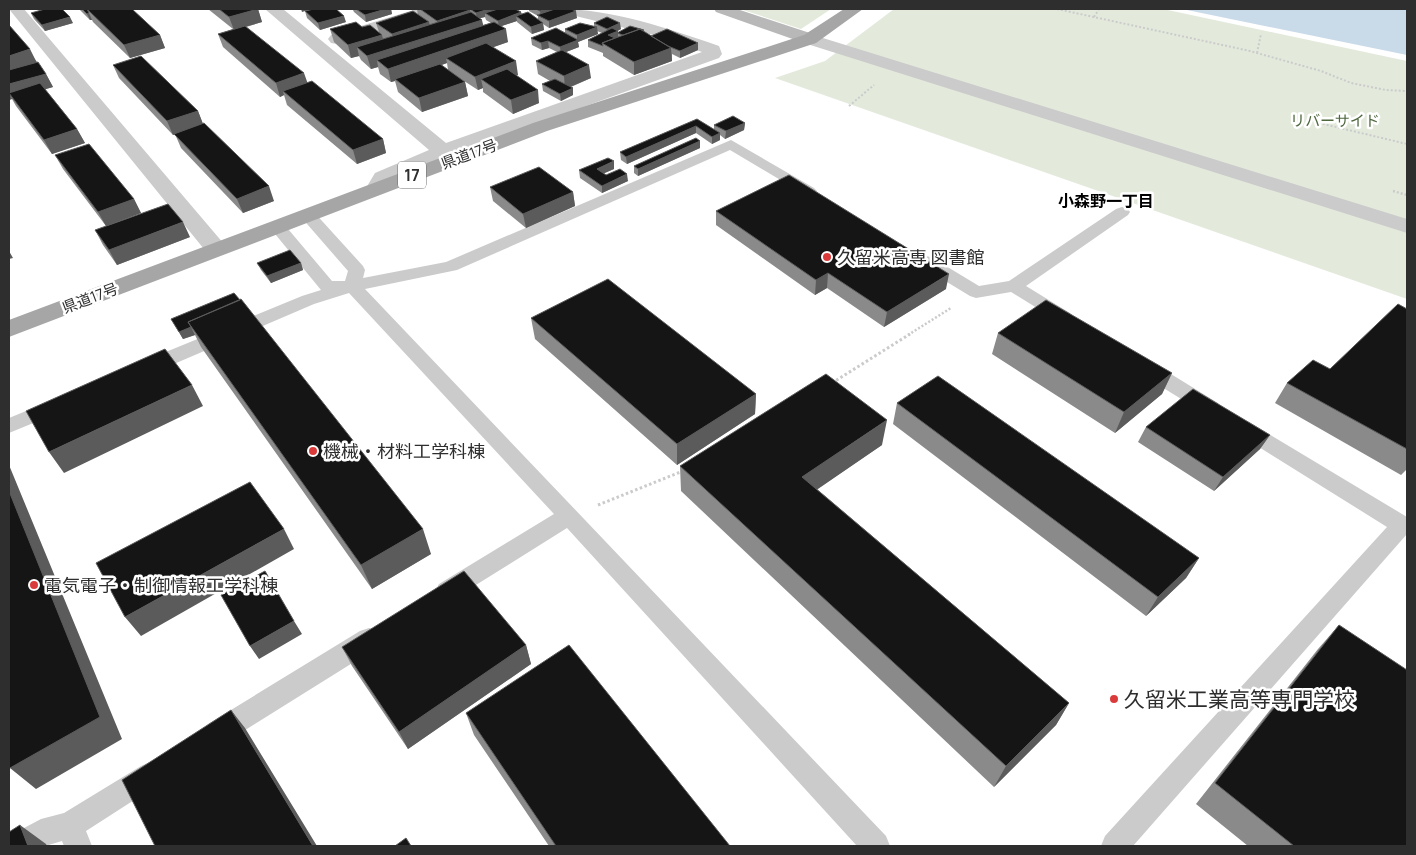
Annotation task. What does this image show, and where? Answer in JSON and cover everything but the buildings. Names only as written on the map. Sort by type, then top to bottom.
[{"type":"main road","name":"17","points":[[815,36],[855,9]]},
{"type":"main road","name":"県道17号","points":[[9,330],[216,249],[540,127],[815,36]]},
{"type":"street","points":[[273,9],[443,151]]},
{"type":"street","points":[[316,45],[433,9]]},
{"type":"street","points":[[377,188],[382,177],[443,151],[713,54],[713,50],[663,32],[565,9]]},
{"type":"street","points":[[722,9],[815,36],[1407,226]]},
{"type":"street","points":[[18,11],[216,249]]},
{"type":"lane","points":[[127,376],[308,300],[352,286],[451,266],[731,144],[824,200]]},
{"type":"lane","points":[[909,251],[976,292],[1014,286],[1122,212]]},
{"type":"lane","points":[[308,214],[357,270],[352,286]]},
{"type":"lane","points":[[277,226],[327,286],[352,286],[876,846]]},
{"type":"lane","points":[[1014,286],[1082,328]]},
{"type":"lane","points":[[1115,846],[1402,525],[1132,359]]},
{"type":"lane","points":[[9,426],[72,399]]},
{"type":"lane","points":[[425,605],[569,516]]},
{"type":"lane","points":[[197,746],[391,626]]},
{"type":"lane","points":[[18,846],[41,832],[74,835],[171,762]]},
{"type":"path","points":[[1057,9],[1257,53],[1320,71],[1351,83],[1386,90],[1407,91]]},
{"type":"path","points":[[1094,17],[1099,9]]},
{"type":"path","points":[[1257,53],[1261,34]]},
{"type":"path","points":[[1315,122],[1407,144]]},
{"type":"path","points":[[827,386],[976,292]]},
{"type":"path","points":[[569,516],[685,470]]},
{"type":"green space","points":[[740,9],[831,9],[801,29]]},
{"type":"green space","name":"リバーサイド","points":[[894,9],[1163,9],[1407,61],[1407,299],[775,78],[825,61]]},
{"type":"water","points":[[1182,9],[1407,9],[1407,55]]},
{"type":"place","name":"久留米高専 図書館","points":[[827,257]]},
{"type":"place","name":"機械・材料工学科棟","points":[[313,451]]},
{"type":"place","name":"電気電子・制御情報工学科棟","points":[[34,585]]},
{"type":"place","name":"久留米工業高等専門学校","points":[[1114,699]]},
{"type":"district","name":"小森野一丁目","points":[[1106,201]]}]
